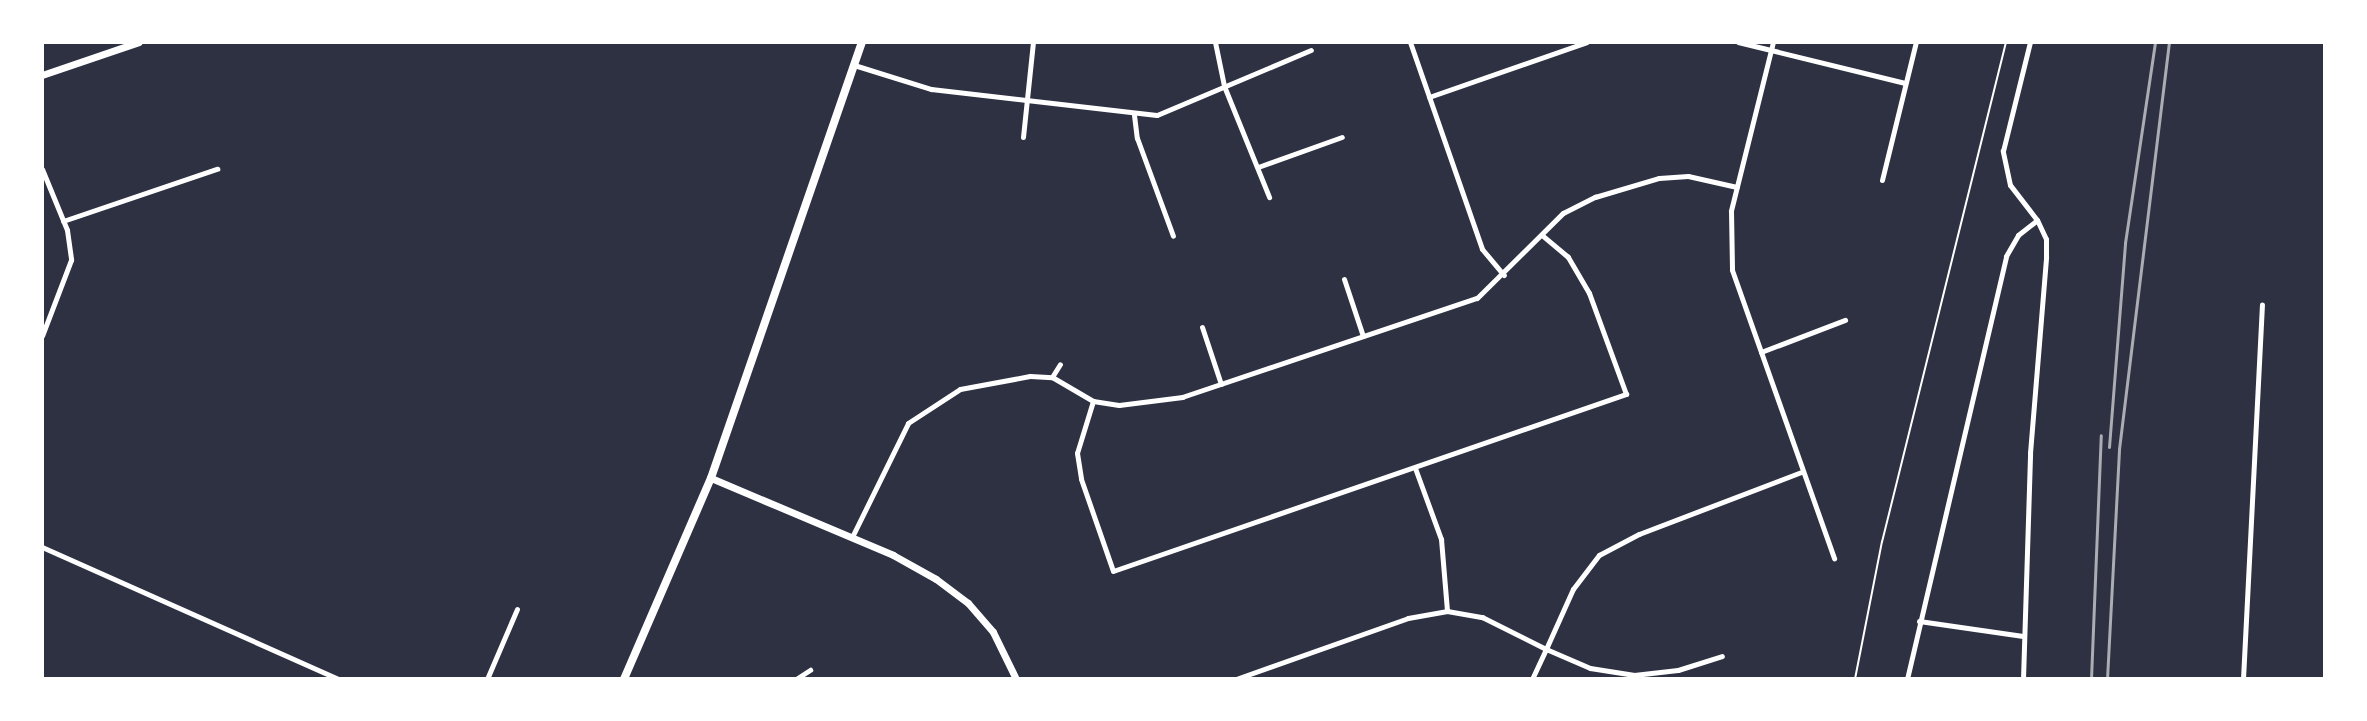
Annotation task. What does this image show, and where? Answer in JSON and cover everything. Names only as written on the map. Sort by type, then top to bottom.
[{"type":"main road","points":[[624,679],[711,478],[862,42]]},
{"type":"street","points":[[42,75],[139,42]]},
{"type":"street","points":[[1023,137],[1033,42]]},
{"type":"street","points":[[1215,42],[1224,86],[1269,197]]},
{"type":"street","points":[[1410,42],[1482,249],[1504,275]]},
{"type":"street","points":[[1429,97],[1587,42]]},
{"type":"street","points":[[1738,42],[1905,83]]},
{"type":"street","points":[[1773,42],[1731,211],[1732,270],[1834,558]]},
{"type":"street","points":[[1882,180],[1916,42]]},
{"type":"street","points":[[2023,679],[2046,239],[2037,220],[2010,185],[2003,151],[2030,42]]},
{"type":"street","points":[[854,65],[931,89],[1134,115],[1175,111],[1224,86],[1311,50]]},
{"type":"street","points":[[1134,115],[1137,138],[1173,236]]},
{"type":"street","points":[[1258,167],[1342,137]]},
{"type":"street","points":[[42,169],[63,221],[71,260],[42,336]]},
{"type":"street","points":[[63,221],[217,169]]},
{"type":"street","points":[[852,537],[908,423],[960,389],[1016,378],[1052,377],[1093,401],[1149,405],[1477,298],[1504,275],[1563,213],[1595,197],[1659,178],[1688,176],[1737,187]]},
{"type":"street","points":[[1907,679],[2006,256],[2018,235],[2037,220]]},
{"type":"street","points":[[1093,401],[1077,453],[1113,571],[1626,394],[1589,293],[1568,257],[1542,235]]},
{"type":"street","points":[[1344,279],[1363,336]]},
{"type":"street","points":[[2243,679],[2262,304]]},
{"type":"street","points":[[1761,352],[1845,320]]},
{"type":"street","points":[[1202,327],[1221,384]]},
{"type":"street","points":[[1052,377],[1060,364]]},
{"type":"street","points":[[1415,468],[1441,539],[1447,611]]},
{"type":"street","points":[[1532,679],[1573,589],[1599,555],[1639,534],[1801,472]]},
{"type":"street","points":[[711,478],[852,537],[936,579],[968,603],[993,632],[1016,679]]},
{"type":"street","points":[[42,547],[339,679]]},
{"type":"street","points":[[487,679],[517,609]]},
{"type":"street","points":[[1236,679],[1408,618],[1447,611],[1482,617],[1590,668],[1634,675],[1678,670],[1722,656]]},
{"type":"street","points":[[1919,621],[2023,636]]},
{"type":"street","points":[[796,679],[810,670]]},
{"type":"path","points":[[1855,679],[1882,542],[2006,42]]},
{"type":"railway","points":[[2109,447],[2125,243],[2155,42]]},
{"type":"railway","points":[[2107,679],[2119,449],[2169,42]]},
{"type":"railway","points":[[2091,679],[2101,435]]}]
